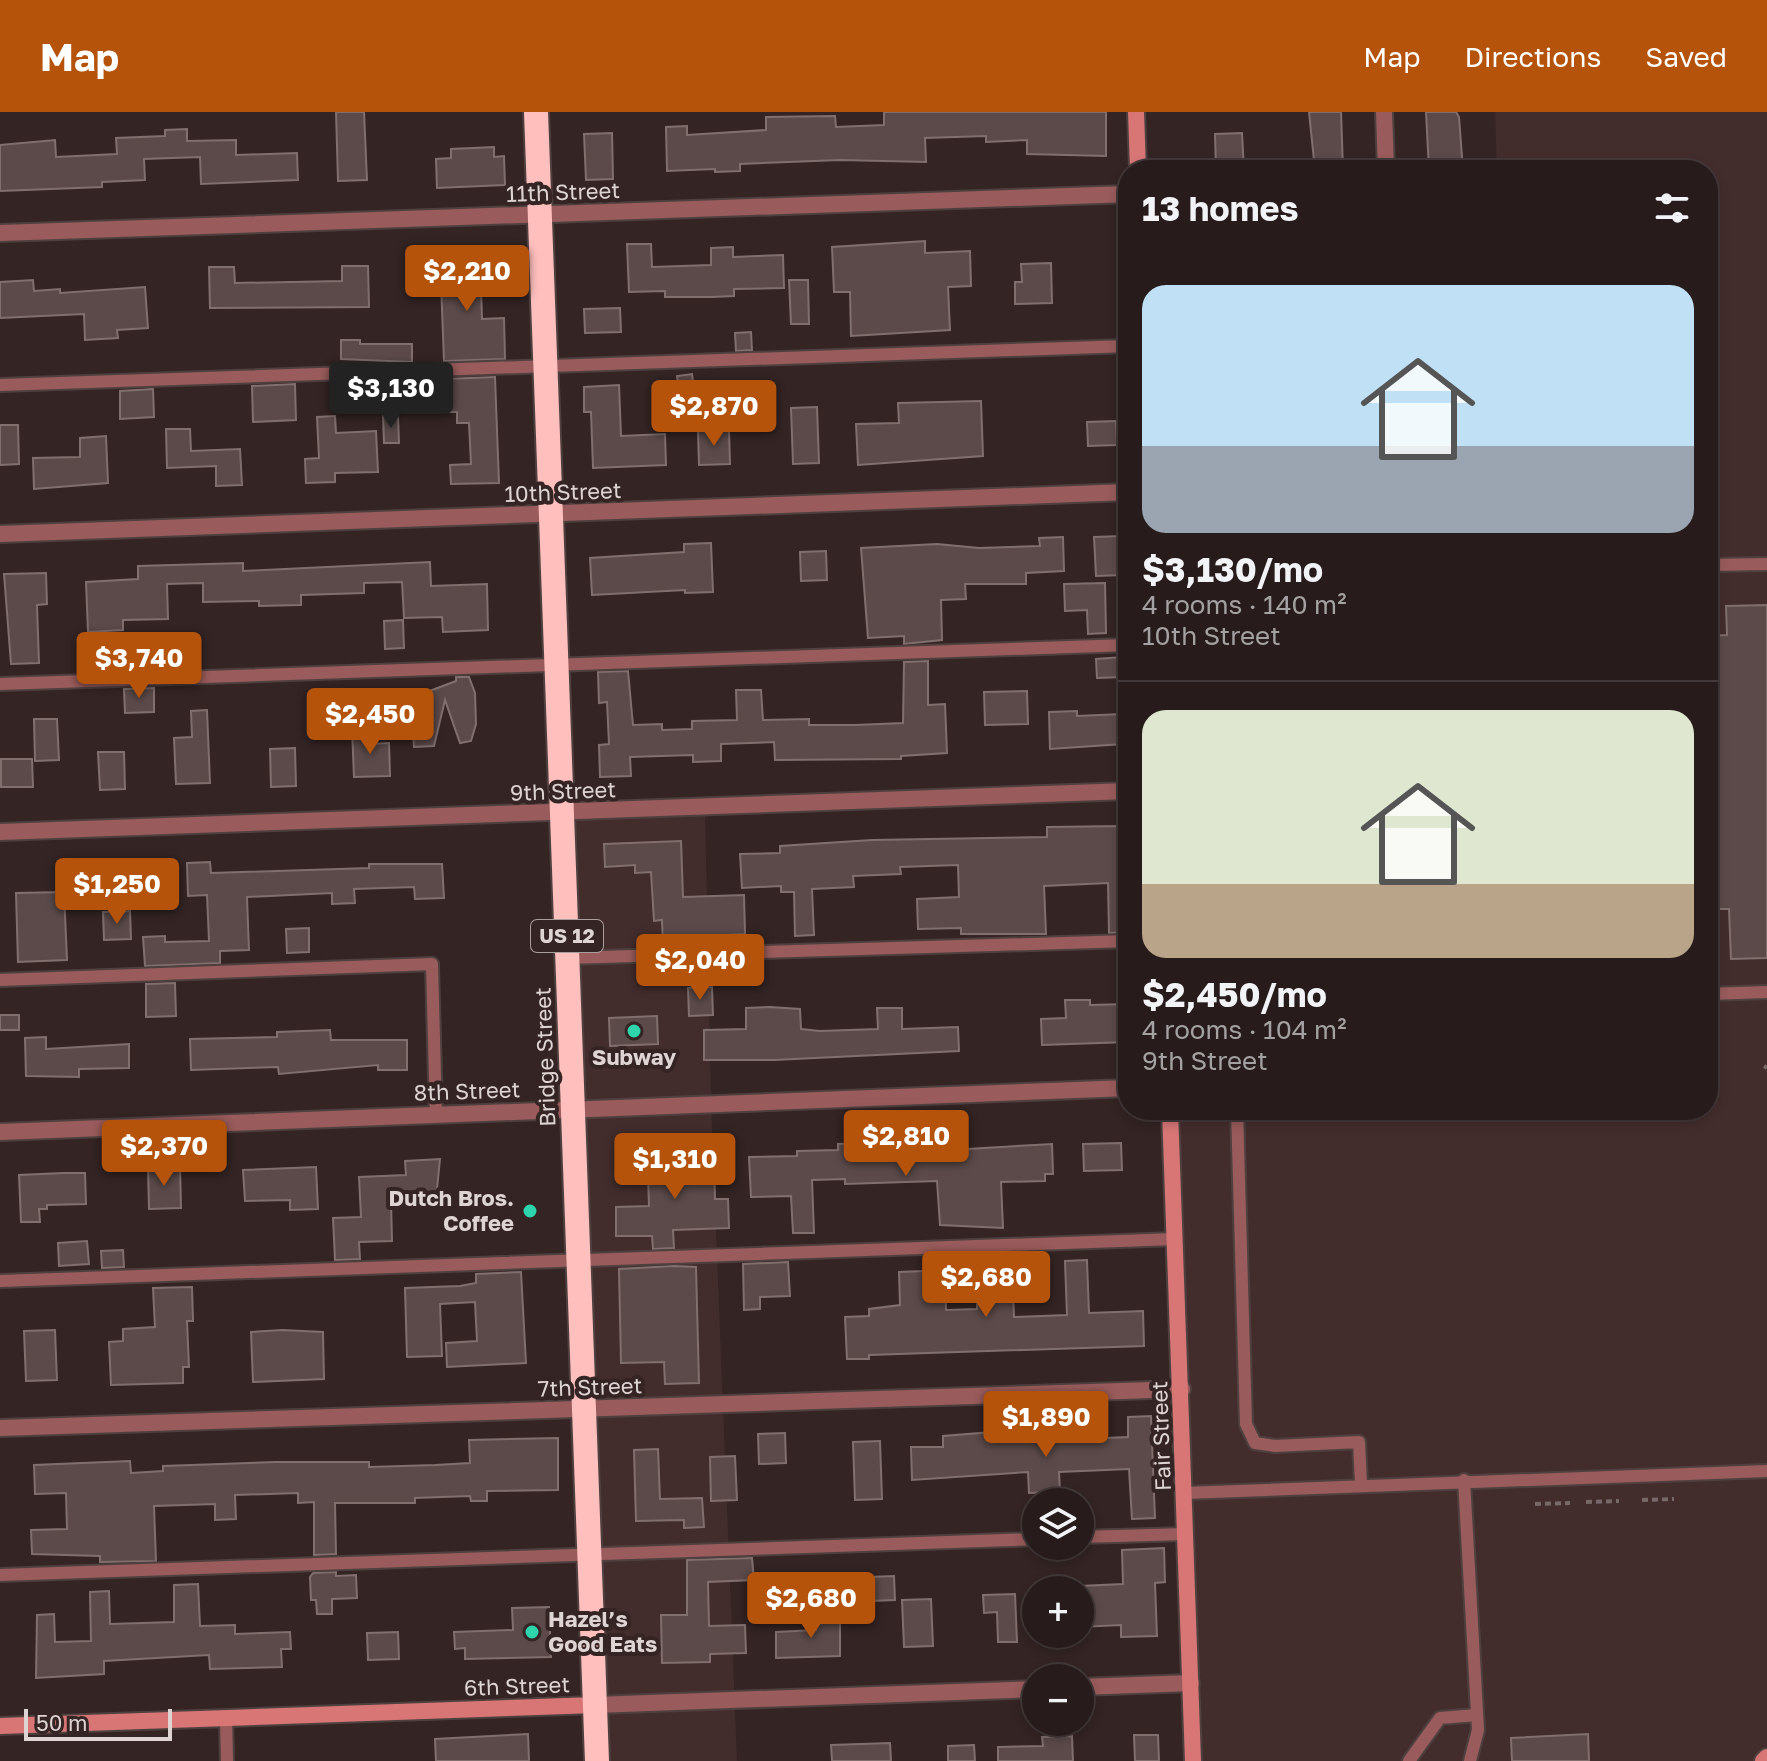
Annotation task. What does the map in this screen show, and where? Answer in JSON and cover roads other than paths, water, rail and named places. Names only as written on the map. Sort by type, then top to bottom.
[{"type":"highway","name":"Bridge Street","points":[[536,112],[597,1761]]},
{"type":"street","points":[[1136,112],[1138,160]]},
{"type":"street","points":[[1384,112],[1386,160]]},
{"type":"street","name":"11th Street","points":[[0,233],[1118,194]]},
{"type":"street","name":"10th Street","points":[[0,534],[1118,492]]},
{"type":"street","name":"9th Street","points":[[0,832],[1118,791]]},
{"type":"street","name":"8th Street","points":[[0,1132],[1118,1088]]},
{"type":"street","name":"Fair Street","points":[[1170,1120],[1193,1761]]},
{"type":"street","name":"7th Street","points":[[0,1428],[1182,1389]]},
{"type":"street","points":[[1094,1686],[1191,1683]]},
{"type":"street","name":"6th Street","points":[[0,1726],[1022,1690]]},
{"type":"lane","points":[[0,385],[1118,346]]},
{"type":"lane","points":[[1718,565],[1767,564]]},
{"type":"lane","points":[[0,684],[1118,645]]},
{"type":"lane","points":[[568,958],[1118,941]]},
{"type":"lane","points":[[0,980],[432,964],[436,1115]]},
{"type":"lane","points":[[1718,994],[1767,992]]},
{"type":"lane","points":[[1237,1120],[1246,1424],[1255,1443],[1275,1446],[1359,1442],[1361,1484]]},
{"type":"lane","points":[[0,1281],[1175,1239]]},
{"type":"lane","points":[[1185,1493],[1464,1480],[1767,1471]]},
{"type":"lane","points":[[1464,1480],[1478,1730],[1470,1761]]},
{"type":"lane","points":[[1094,1537],[1186,1534]]},
{"type":"lane","points":[[0,1575],[1022,1540]]},
{"type":"lane","points":[[1409,1761],[1440,1718],[1477,1715]]},
{"type":"lane","points":[[226,1718],[227,1761]]},
{"type":"place","name":"Subway","points":[[634,1031]]},
{"type":"place","name":"Dutch Bros. Coffee","points":[[530,1211]]},
{"type":"place","name":"Hazel’s Good Eats","points":[[532,1632]]}]
